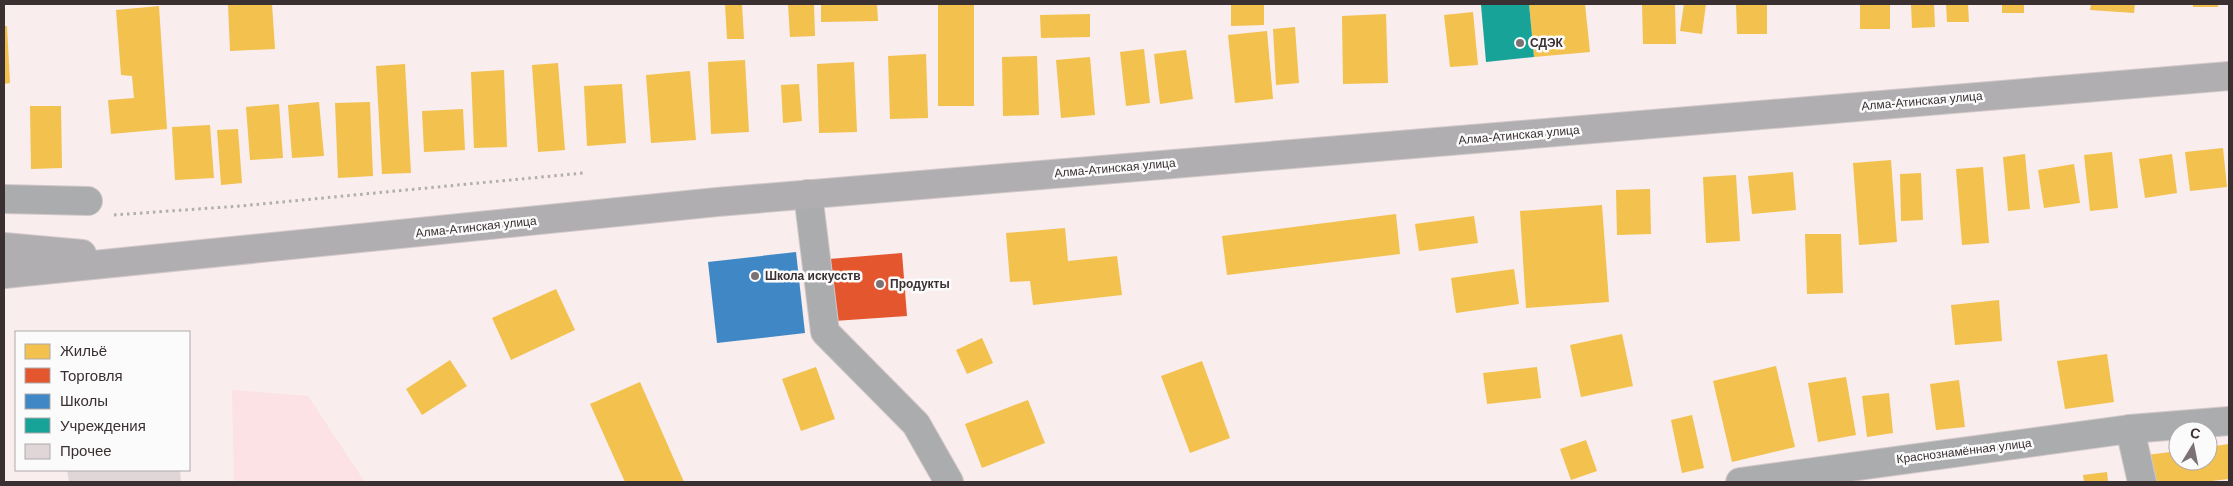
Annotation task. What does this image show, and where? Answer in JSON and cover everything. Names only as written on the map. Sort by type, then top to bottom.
[{"type":"main road","name":"Алма-Атинская улица","points":[[4,274],[808,194],[2229,76]]},
{"type":"main road","name":"Алма-Атинская улица","points":[[4,247],[143,260]]},
{"type":"street","points":[[808,194],[825,332],[916,424],[949,482]]},
{"type":"street","points":[[4,199],[97,208]]},
{"type":"street","name":"Краснознамённая улица","points":[[1740,482],[1800,477],[2130,429],[2229,421]]},
{"type":"street","points":[[2130,429],[2142,482]]},
{"type":"path","points":[[97,208],[240,206],[583,173]]},
{"type":"shaded area","points":[[232,390],[308,396],[365,482],[234,482]]},
{"type":"building: Жильё","points":[[228,4],[272,4],[275,49],[230,51]]},
{"type":"building: Жильё","points":[[725,4],[742,4],[744,39],[727,39]]},
{"type":"building: Жильё","points":[[788,4],[814,4],[815,36],[790,37]]},
{"type":"building: Жильё","points":[[821,4],[877,4],[878,21],[821,22]]},
{"type":"building: Жильё","points":[[938,4],[974,4],[974,106],[938,106]]},
{"type":"building: Жильё","points":[[1231,4],[1264,4],[1264,25],[1231,26]]},
{"type":"building: Жильё","points":[[1529,4],[1585,4],[1590,52],[1534,57]]},
{"type":"building: Жильё","points":[[1642,4],[1675,4],[1676,44],[1643,44]]},
{"type":"building: Жильё","points":[[1684,4],[1706,4],[1702,34],[1680,31]]},
{"type":"building: Жильё","points":[[1736,4],[1767,4],[1767,34],[1737,34]]},
{"type":"building: Жильё","points":[[1860,4],[1890,4],[1890,29],[1860,29]]},
{"type":"building: Жильё","points":[[1911,4],[1934,4],[1935,27],[1912,28]]},
{"type":"building: Жильё","points":[[1946,4],[1968,4],[1969,22],[1947,22]]},
{"type":"building: Жильё","points":[[2002,4],[2024,4],[2024,13],[2002,13]]},
{"type":"building: Жильё","points":[[2091,4],[2135,4],[2134,13],[2090,10]]},
{"type":"building: Жильё","points":[[2193,4],[2218,4],[2218,7],[2193,7]]},
{"type":"building: Жильё","points":[[159,6],[167,129],[111,134],[108,100],[134,98],[132,76],[121,75],[116,10]]},
{"type":"building: Жильё","points":[[1473,12],[1478,65],[1450,67],[1444,15]]},
{"type":"building: Жильё","points":[[1090,14],[1090,37],[1041,38],[1040,15]]},
{"type":"building: Жильё","points":[[1386,14],[1388,83],[1343,84],[1342,16]]},
{"type":"building: Жильё","points":[[4,26],[7,26],[10,83],[4,84]]},
{"type":"building: Жильё","points":[[1295,27],[1299,83],[1276,85],[1273,29]]},
{"type":"building: Жильё","points":[[1267,31],[1273,99],[1235,103],[1228,35]]},
{"type":"building: Жильё","points":[[1144,49],[1150,103],[1126,106],[1120,52]]},
{"type":"building: Жильё","points":[[1186,50],[1193,99],[1160,104],[1154,54]]},
{"type":"building: Жильё","points":[[926,54],[928,118],[890,119],[888,56]]},
{"type":"building: Жильё","points":[[1037,56],[1039,115],[1003,116],[1002,57]]},
{"type":"building: Жильё","points":[[1090,57],[1095,115],[1061,118],[1056,60]]},
{"type":"building: Жильё","points":[[745,60],[749,132],[711,134],[708,62]]},
{"type":"building: Жильё","points":[[854,62],[857,132],[819,133],[817,64]]},
{"type":"building: Жильё","points":[[558,63],[565,150],[538,152],[532,65]]},
{"type":"building: Жильё","points":[[405,64],[411,173],[382,174],[376,66]]},
{"type":"building: Жильё","points":[[504,70],[507,147],[474,148],[471,72]]},
{"type":"building: Жильё","points":[[690,71],[696,140],[651,143],[646,75]]},
{"type":"building: Жильё","points":[[622,84],[626,143],[587,146],[584,86]]},
{"type":"building: Жильё","points":[[799,84],[802,121],[783,123],[781,85]]},
{"type":"building: Жильё","points":[[319,102],[324,156],[292,158],[288,105]]},
{"type":"building: Жильё","points":[[370,102],[373,176],[338,178],[335,103]]},
{"type":"building: Жильё","points":[[279,104],[283,158],[250,160],[246,107]]},
{"type":"building: Жильё","points":[[30,106],[61,106],[62,168],[31,169]]},
{"type":"building: Жильё","points":[[463,109],[465,150],[424,152],[422,111]]},
{"type":"building: Жильё","points":[[210,125],[214,178],[175,180],[172,127]]},
{"type":"building: Жильё","points":[[238,129],[242,183],[221,185],[217,130]]},
{"type":"building: Жильё","points":[[2223,148],[2227,187],[2190,191],[2185,152]]},
{"type":"building: Жильё","points":[[2112,152],[2118,208],[2090,211],[2084,155]]},
{"type":"building: Жильё","points":[[2025,154],[2030,209],[2008,211],[2003,157]]},
{"type":"building: Жильё","points":[[2172,154],[2177,193],[2145,198],[2139,159]]},
{"type":"building: Жильё","points":[[1891,160],[1897,242],[1859,245],[1853,163]]},
{"type":"building: Жильё","points":[[2074,164],[2080,203],[2044,208],[2038,170]]},
{"type":"building: Жильё","points":[[1983,167],[1989,243],[1962,245],[1956,169]]},
{"type":"building: Жильё","points":[[1793,172],[1796,210],[1752,214],[1748,176]]},
{"type":"building: Жильё","points":[[1921,173],[1923,220],[1901,221],[1900,174]]},
{"type":"building: Жильё","points":[[1736,175],[1740,241],[1706,243],[1703,177]]},
{"type":"building: Жильё","points":[[1650,189],[1651,234],[1617,235],[1616,190]]},
{"type":"building: Жильё","points":[[1602,205],[1609,302],[1526,308],[1520,211]]},
{"type":"building: Жильё","points":[[1396,214],[1400,254],[1227,275],[1222,236]]},
{"type":"building: Жильё","points":[[1474,216],[1478,243],[1419,251],[1415,224]]},
{"type":"building: Жильё","points":[[1065,228],[1068,261],[1117,256],[1122,295],[1033,305],[1030,281],[1010,282],[1006,233]]},
{"type":"building: Жильё","points":[[1805,234],[1841,234],[1843,293],[1807,294]]},
{"type":"building: Жильё","points":[[1514,269],[1519,304],[1456,313],[1451,278]]},
{"type":"building: Жильё","points":[[556,289],[575,330],[511,360],[492,318]]},
{"type":"building: Жильё","points":[[1999,300],[2002,341],[1955,345],[1951,305]]},
{"type":"building: Жильё","points":[[1622,334],[1633,386],[1581,397],[1570,345]]},
{"type":"building: Жильё","points":[[982,338],[993,363],[967,374],[956,350]]},
{"type":"building: Жильё","points":[[2107,354],[2114,402],[2065,409],[2057,361]]},
{"type":"building: Жильё","points":[[450,360],[467,386],[422,415],[406,389]]},
{"type":"building: Жильё","points":[[1202,361],[1230,438],[1190,453],[1161,376]]},
{"type":"building: Жильё","points":[[1776,366],[1795,447],[1732,462],[1713,381]]},
{"type":"building: Жильё","points":[[816,367],[835,419],[801,431],[782,379]]},
{"type":"building: Жильё","points":[[1537,367],[1541,398],[1487,404],[1483,373]]},
{"type":"building: Жильё","points":[[1846,377],[1856,435],[1818,442],[1808,383]]},
{"type":"building: Жильё","points":[[1959,380],[1965,427],[1936,430],[1930,384]]},
{"type":"building: Жильё","points":[[640,382],[684,482],[625,482],[590,404]]},
{"type":"building: Жильё","points":[[1889,393],[1893,433],[1867,437],[1862,396]]},
{"type":"building: Жильё","points":[[1028,400],[1045,443],[982,468],[965,424]]},
{"type":"building: Жильё","points":[[1692,415],[1704,468],[1682,473],[1671,420]]},
{"type":"building: Жильё","points":[[1586,440],[1597,471],[1571,480],[1560,449]]},
{"type":"building: Жильё","points":[[2229,444],[2229,479],[2203,482],[2150,482],[2147,455],[2168,452],[2168,471],[2218,471],[2218,446]]},
{"type":"building: Жильё","points":[[2107,472],[2108,482],[2084,482],[2083,475]]},
{"type":"building: Торговля","points":[[902,253],[907,316],[834,321],[829,259]]},
{"type":"building: Школы","points":[[796,252],[805,333],[717,343],[708,262]]},
{"type":"building: Учреждения","points":[[1529,4],[1534,57],[1486,62],[1481,5]]},
{"type":"building: Прочее","points":[[67,471],[180,471],[181,482],[69,482]]},
{"type":"place","name":"СДЭК","points":[[1520,43]]},
{"type":"place","name":"Школа искусств","points":[[755,276]]},
{"type":"place","name":"Продукты","points":[[880,284]]}]
